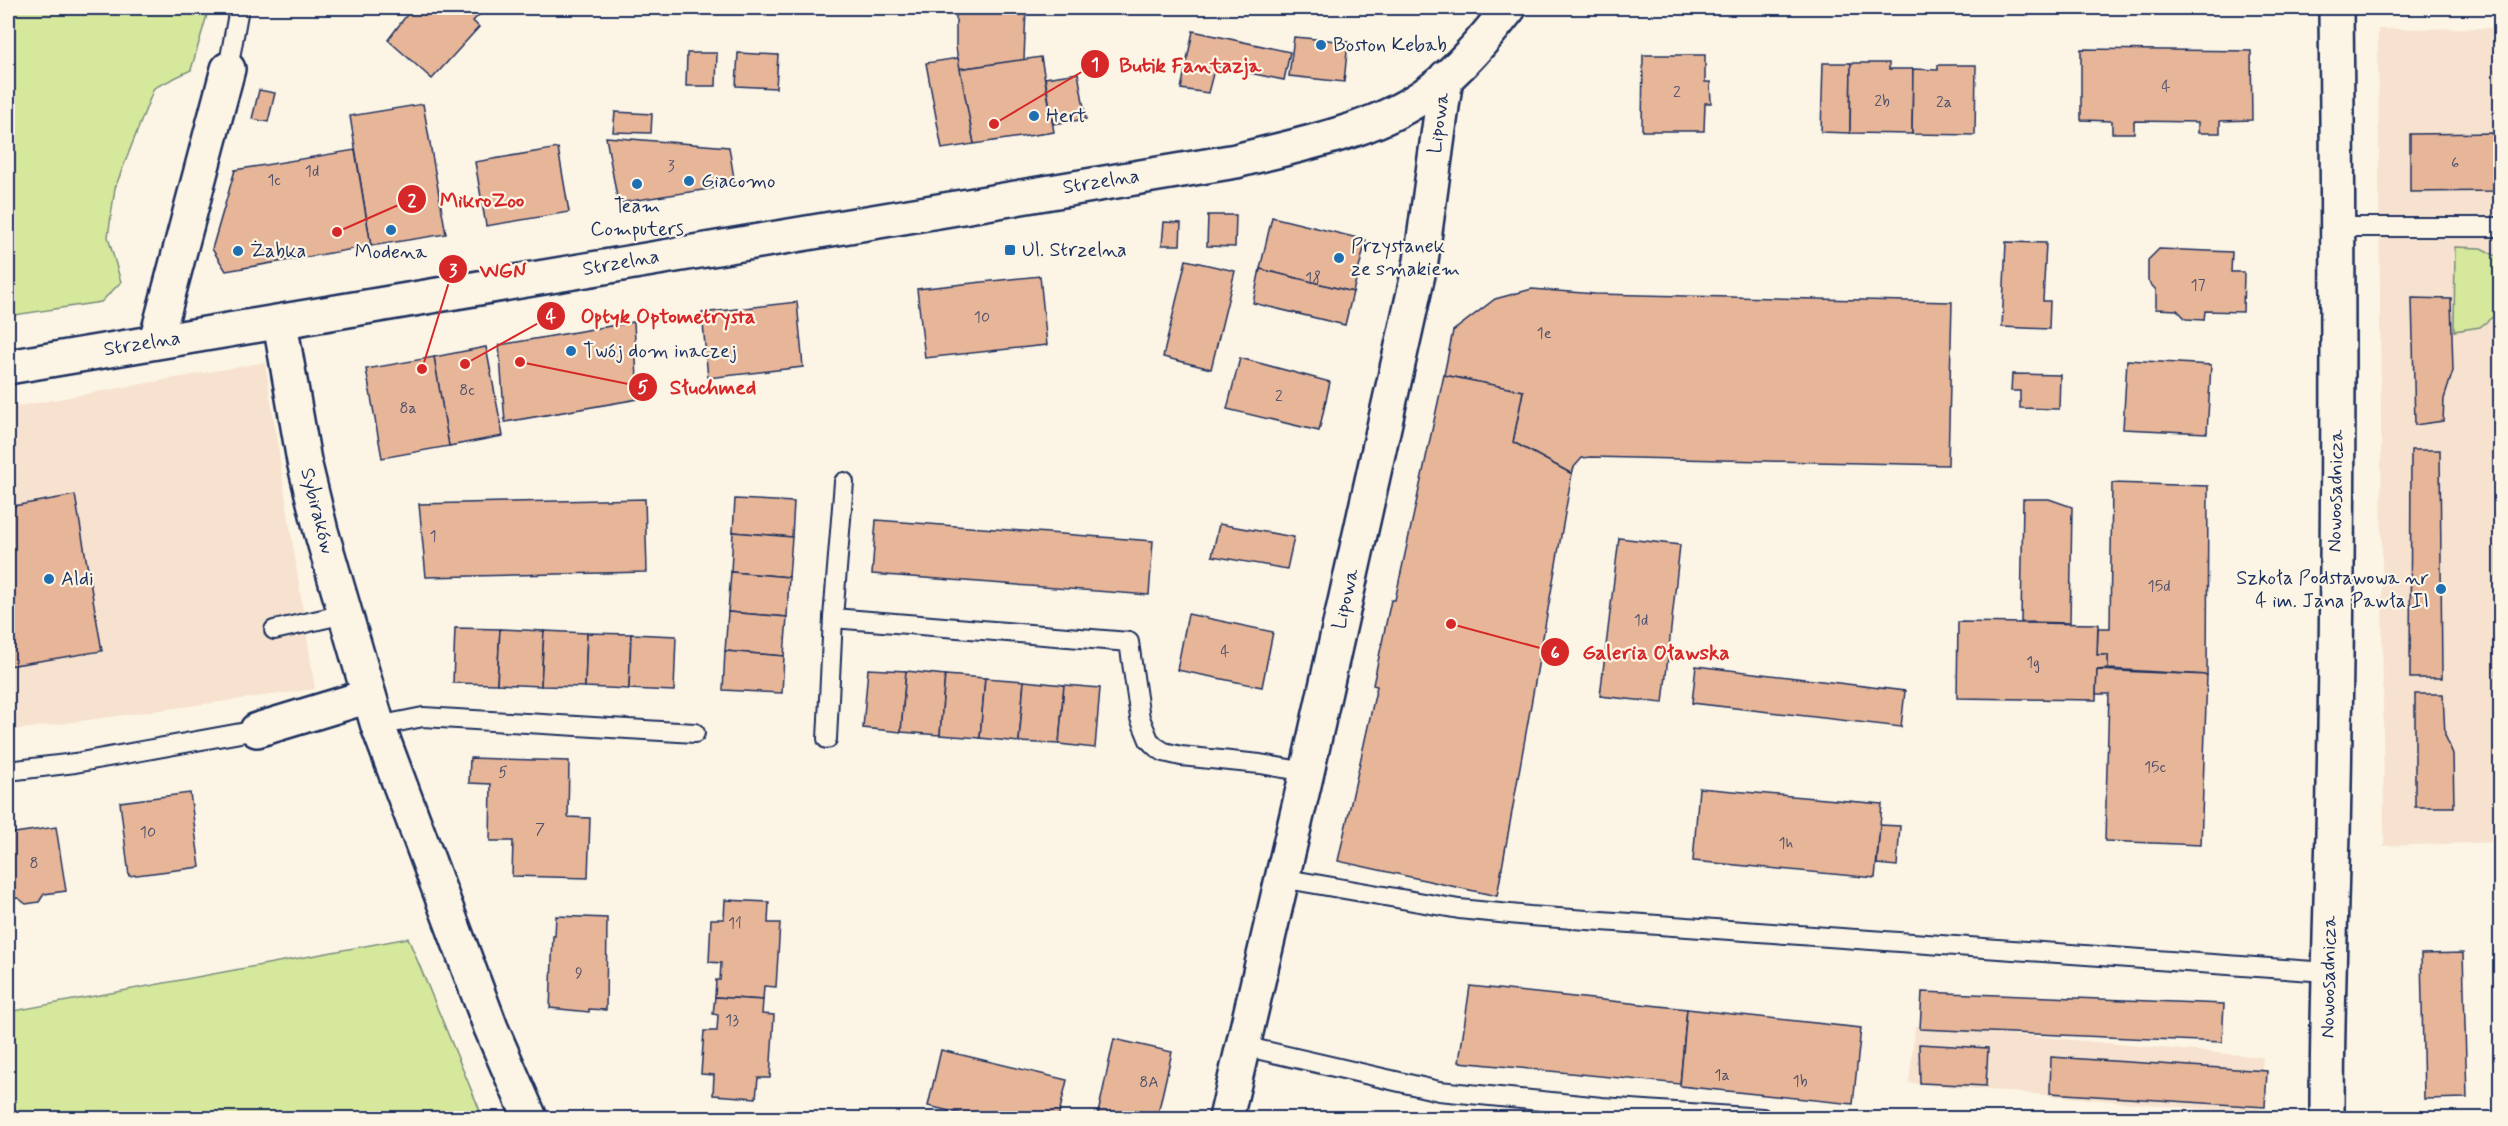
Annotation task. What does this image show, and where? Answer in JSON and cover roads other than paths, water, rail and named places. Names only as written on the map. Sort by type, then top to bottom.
[{"type":"street","name":"Strzelna","points":[[8,367],[156,341],[280,323],[887,217],[1236,161],[1352,130],[1385,117],[1419,99],[1470,54],[1509,8]]},
{"type":"street","name":"Nowoosadnicza","points":[[2327,1119],[2328,972],[2333,834],[2338,227],[2337,8]]},
{"type":"street","points":[[156,341],[228,69]]},
{"type":"street","name":"Lipowa","points":[[1226,1119],[1421,261],[1446,76]]},
{"type":"street","name":"Sybiraków","points":[[280,323],[304,461],[373,711],[491,1028],[530,1119]]},
{"type":"street","points":[[257,730],[373,711]]},
{"type":"lane","points":[[228,69],[239,8]]},
{"type":"lane","points":[[2338,227],[2500,227]]},
{"type":"lane","points":[[827,739],[844,482]]},
{"type":"lane","points":[[274,630],[345,614]]},
{"type":"lane","points":[[834,618],[1130,642],[1140,718],[1149,740],[1156,747],[1164,752],[1181,756],[1260,764],[1306,772]]},
{"type":"lane","points":[[373,711],[423,717],[694,734]]},
{"type":"lane","points":[[8,771],[75,763],[257,730]]},
{"type":"lane","points":[[1281,878],[1459,909],[1530,916],[2328,972]]},
{"type":"lane","points":[[1243,1047],[1439,1091],[1602,1107],[1762,1119]]},
{"type":"place","name":"Boston Kebab","points":[[1321,45]]},
{"type":"place","name":"Hert","points":[[1034,116]]},
{"type":"place","name":"Butik Fantazja","points":[[994,124]]},
{"type":"place","name":"Giacomo","points":[[689,181]]},
{"type":"place","name":"Team Computers","points":[[637,184]]},
{"type":"place","name":"Modena","points":[[391,230]]},
{"type":"place","name":"MikroZoo","points":[[337,232]]},
{"type":"place","name":"Ul. Strzelna","points":[[1010,250]]},
{"type":"place","name":"Żabka","points":[[238,251]]},
{"type":"place","name":"Przystanek ze smakiem","points":[[1339,258]]},
{"type":"place","name":"Twój dom inaczej","points":[[571,351]]},
{"type":"place","name":"Słuchmed","points":[[520,362]]},
{"type":"place","name":"Optyk Optometrysta","points":[[465,364]]},
{"type":"place","name":"WGN","points":[[422,369]]},
{"type":"place","name":"Aldi","points":[[49,579]]},
{"type":"place","name":"Szkoła Podstawowa nr 4 im. Jana Pawła II","points":[[2441,589]]},
{"type":"place","name":"Galeria Oławska","points":[[1451,624]]}]
